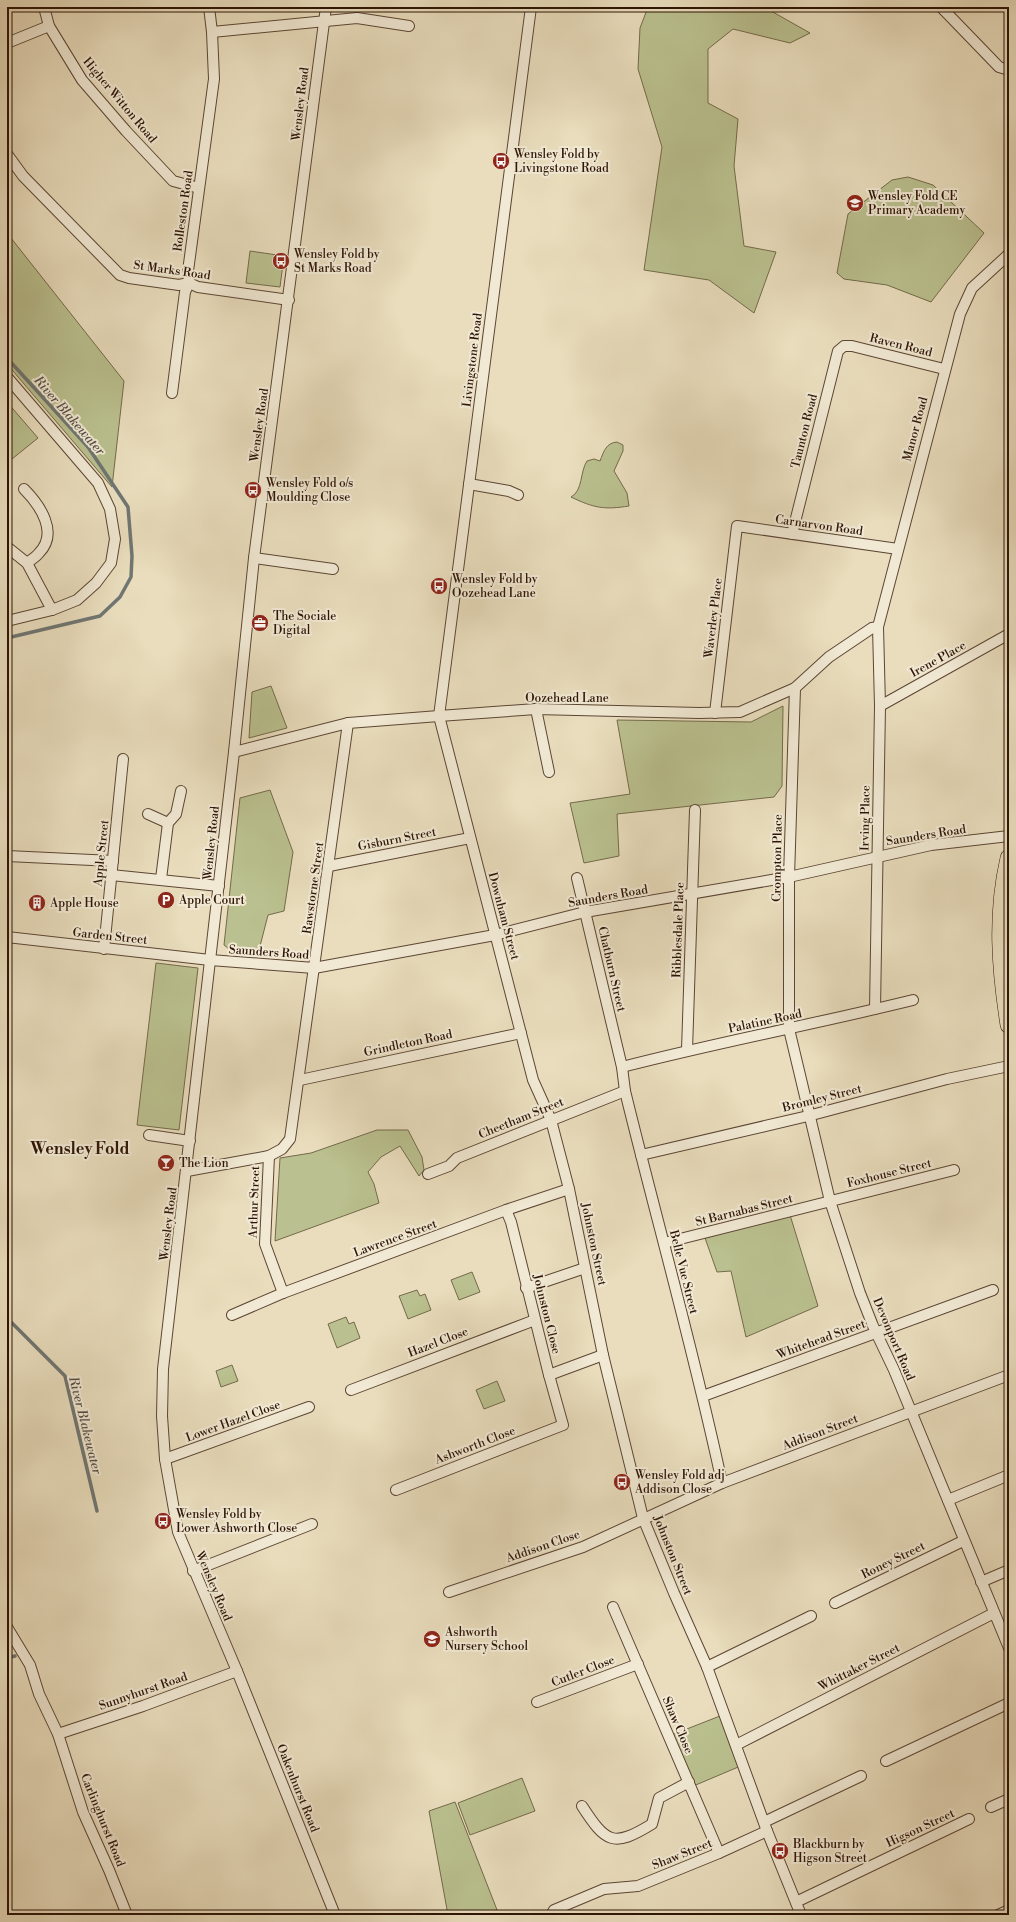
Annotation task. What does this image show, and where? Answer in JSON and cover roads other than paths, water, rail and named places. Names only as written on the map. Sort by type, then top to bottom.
[{"type":"highway","points":[[1009,858],[1004,878],[1000,914],[1000,947],[1002,980],[1009,1025]]},
{"type":"street","name":"Higher Witton Road","points":[[44,7],[49,26],[82,80],[173,181],[199,188]]},
{"type":"street","name":"Wensley Road","points":[[237,1671],[193,1571],[178,1532],[165,1459],[162,1416],[164,1369],[234,752],[254,558],[289,300],[326,7]]},
{"type":"street","name":"Livingstone Road","points":[[439,716],[531,7]]},
{"type":"street","points":[[941,7],[999,67],[1009,70]]},
{"type":"street","name":"Rolleston Road","points":[[172,393],[185,292],[189,283],[188,271],[214,79],[212,32],[209,11]]},
{"type":"street","points":[[212,32],[357,18],[409,26]]},
{"type":"street","points":[[7,43],[49,26]]},
{"type":"street","name":"St Marks Road","points":[[7,154],[23,176],[120,274],[129,278],[172,284],[189,283],[198,287],[289,300]]},
{"type":"street","name":"Manor Road","points":[[878,627],[944,369],[960,314],[972,288],[1009,254]]},
{"type":"street","name":"Taunton Road","points":[[792,534],[838,351],[844,346],[852,346]]},
{"type":"street","name":"Raven Road","points":[[852,346],[944,369]]},
{"type":"street","points":[[7,377],[98,483],[110,509],[115,539],[111,563],[96,583],[77,600],[52,610],[7,621]]},
{"type":"street","points":[[469,484],[508,491],[518,495]]},
{"type":"street","points":[[24,489],[37,502],[48,529],[46,544],[39,554],[27,563]]},
{"type":"street","name":"Carnarvon Road","points":[[737,526],[898,549]]},
{"type":"street","name":"Waverley Place","points":[[715,713],[737,526]]},
{"type":"street","points":[[7,547],[27,563],[52,610]]},
{"type":"street","points":[[254,558],[333,569]]},
{"type":"street","name":"Oozehead Lane","points":[[234,752],[348,723],[536,709],[715,713],[740,712],[795,688],[830,657],[872,628],[878,627]]},
{"type":"street","name":"Irving Place","points":[[875,1009],[880,706],[878,627]]},
{"type":"street","name":"Irene Place","points":[[880,706],[1009,634]]},
{"type":"street","name":"Crompton Place","points":[[789,1029],[789,877],[795,688]]},
{"type":"street","points":[[536,709],[549,772]]},
{"type":"street","name":"Downham Street","points":[[439,716],[533,1080],[551,1120]]},
{"type":"street","name":"Rawstorne Street","points":[[269,1156],[282,1149],[290,1139],[300,1080],[348,723]]},
{"type":"street","name":"Apple Street","points":[[104,949],[123,760]]},
{"type":"street","points":[[161,880],[168,823],[176,814],[181,791]]},
{"type":"street","name":"Ribblesdale Place","points":[[687,1050],[695,810]]},
{"type":"street","points":[[148,814],[168,823]]},
{"type":"street","name":"Saunders Road","points":[[210,960],[314,968],[495,935],[585,912],[789,877],[931,845],[1009,836]]},
{"type":"street","name":"Gisburn Street","points":[[329,866],[470,838]]},
{"type":"street","points":[[7,856],[113,861]]},
{"type":"street","points":[[112,875],[219,886]]},
{"type":"street","name":"Chatburn Street","points":[[577,878],[622,1067]]},
{"type":"street","name":"Garden Street","points":[[7,937],[210,960]]},
{"type":"street","name":"Palatine Road","points":[[622,1067],[687,1050],[789,1029],[913,1000]]},
{"type":"street","name":"Devonport Road","points":[[789,1029],[808,1116],[830,1201],[860,1293],[876,1333],[894,1370],[910,1412],[948,1500],[963,1541],[994,1613],[1005,1628],[1009,1648]]},
{"type":"street","name":"Grindleton Road","points":[[300,1080],[521,1033]]},
{"type":"street","name":"Bromley Street","points":[[641,1155],[808,1116],[942,1080],[1009,1066]]},
{"type":"street","name":"Belle Vue Street","points":[[622,1067],[625,1091],[664,1242],[690,1351],[703,1396],[722,1483]]},
{"type":"street","name":"Cheetham Street","points":[[428,1174],[449,1166],[457,1158],[625,1091]]},
{"type":"street","name":"Johnston Street","points":[[551,1120],[569,1189],[604,1355],[643,1518],[707,1667],[801,1915]]},
{"type":"street","points":[[148,1135],[190,1141]]},
{"type":"street","points":[[187,1171],[269,1156]]},
{"type":"street","name":"Arthur Street","points":[[269,1156],[265,1244],[282,1293]]},
{"type":"street","name":"Foxhouse Street","points":[[830,1201],[954,1170]]},
{"type":"street","name":"Lawrence Street","points":[[232,1316],[282,1293],[506,1210],[569,1189]]},
{"type":"street","name":"St Barnabas Street","points":[[664,1242],[830,1201]]},
{"type":"street","name":"Johnston Close","points":[[506,1210],[563,1425]]},
{"type":"street","points":[[526,1288],[585,1268]]},
{"type":"street","name":"Whitehead Street","points":[[703,1396],[993,1290]]},
{"type":"street","name":"Hazel Close","points":[[351,1390],[535,1320]]},
{"type":"street","points":[[549,1375],[604,1355]]},
{"type":"street","name":"Addison Street","points":[[643,1518],[722,1483],[1009,1374]]},
{"type":"street","name":"Lower Hazel Close","points":[[165,1459],[310,1407]]},
{"type":"street","name":"Ashworth Close","points":[[396,1490],[563,1425]]},
{"type":"street","points":[[948,1500],[1009,1475]]},
{"type":"street","name":"Addison Close","points":[[449,1592],[583,1546],[643,1518]]},
{"type":"street","points":[[193,1571],[312,1524]]},
{"type":"street","name":"Roney Street","points":[[835,1603],[963,1541]]},
{"type":"street","points":[[981,1582],[1009,1570]]},
{"type":"street","name":"Shaw Close","points":[[613,1607],[719,1853]]},
{"type":"street","name":"Whittaker Street","points":[[736,1744],[994,1613]]},
{"type":"street","points":[[707,1667],[811,1616]]},
{"type":"street","name":"Carlinghurst Road","points":[[7,1627],[30,1665],[39,1694],[58,1734],[83,1812],[127,1915]]},
{"type":"street","name":"Cutler Close","points":[[537,1702],[638,1664]]},
{"type":"street","name":"Sunnyhurst Road","points":[[58,1734],[143,1706],[237,1671]]},
{"type":"street","name":"Oakenhurst Road","points":[[237,1671],[335,1915]]},
{"type":"street","points":[[886,1761],[1009,1703]]},
{"type":"street","name":"Shaw Street","points":[[552,1913],[604,1889],[638,1886],[719,1853],[766,1826],[861,1776]]},
{"type":"street","points":[[582,1806],[597,1828],[614,1839],[631,1837],[652,1824],[659,1798],[689,1782]]},
{"type":"street","points":[[991,1808],[1009,1799]]},
{"type":"street","name":"Higson Street","points":[[796,1902],[969,1819]]},
{"type":"street","points":[[998,1915],[1009,1910]]},
{"type":"waterway","name":"River Blakewater","points":[[7,358],[88,447],[128,507],[132,556],[131,577],[120,597],[100,616],[7,638]]},
{"type":"waterway","name":"River Blakewater","points":[[7,1318],[65,1376],[97,1511]]},
{"type":"waterway","name":"River Blakewater","points":[[7,1658],[15,1656]]},
{"type":"place","name":"Wensley Fold by Livingstone Road","points":[[501,161]]},
{"type":"place","name":"Wensley Fold CE Primary Academy","points":[[855,203]]},
{"type":"place","name":"Wensley Fold by St Marks Road","points":[[281,261]]},
{"type":"place","name":"Wensley Fold o/s Moulding Close","points":[[253,490]]},
{"type":"place","name":"Wensley Fold by Oozehead Lane","points":[[439,586]]},
{"type":"place","name":"The Sociale Digital","points":[[260,623]]},
{"type":"place","name":"Apple Court","points":[[166,900]]},
{"type":"place","name":"Apple House","points":[[37,903]]},
{"type":"place","name":"The Lion","points":[[166,1163]]},
{"type":"place","name":"Wensley Fold adj Addison Close","points":[[622,1482]]},
{"type":"place","name":"Wensley Fold by Lower Ashworth Close","points":[[163,1521]]},
{"type":"place","name":"Ashworth Nursery School","points":[[432,1639]]},
{"type":"place","name":"Blackburn by Higson Street","points":[[780,1851]]},
{"type":"district","name":"Wensley Fold","points":[[80,1148]]}]
